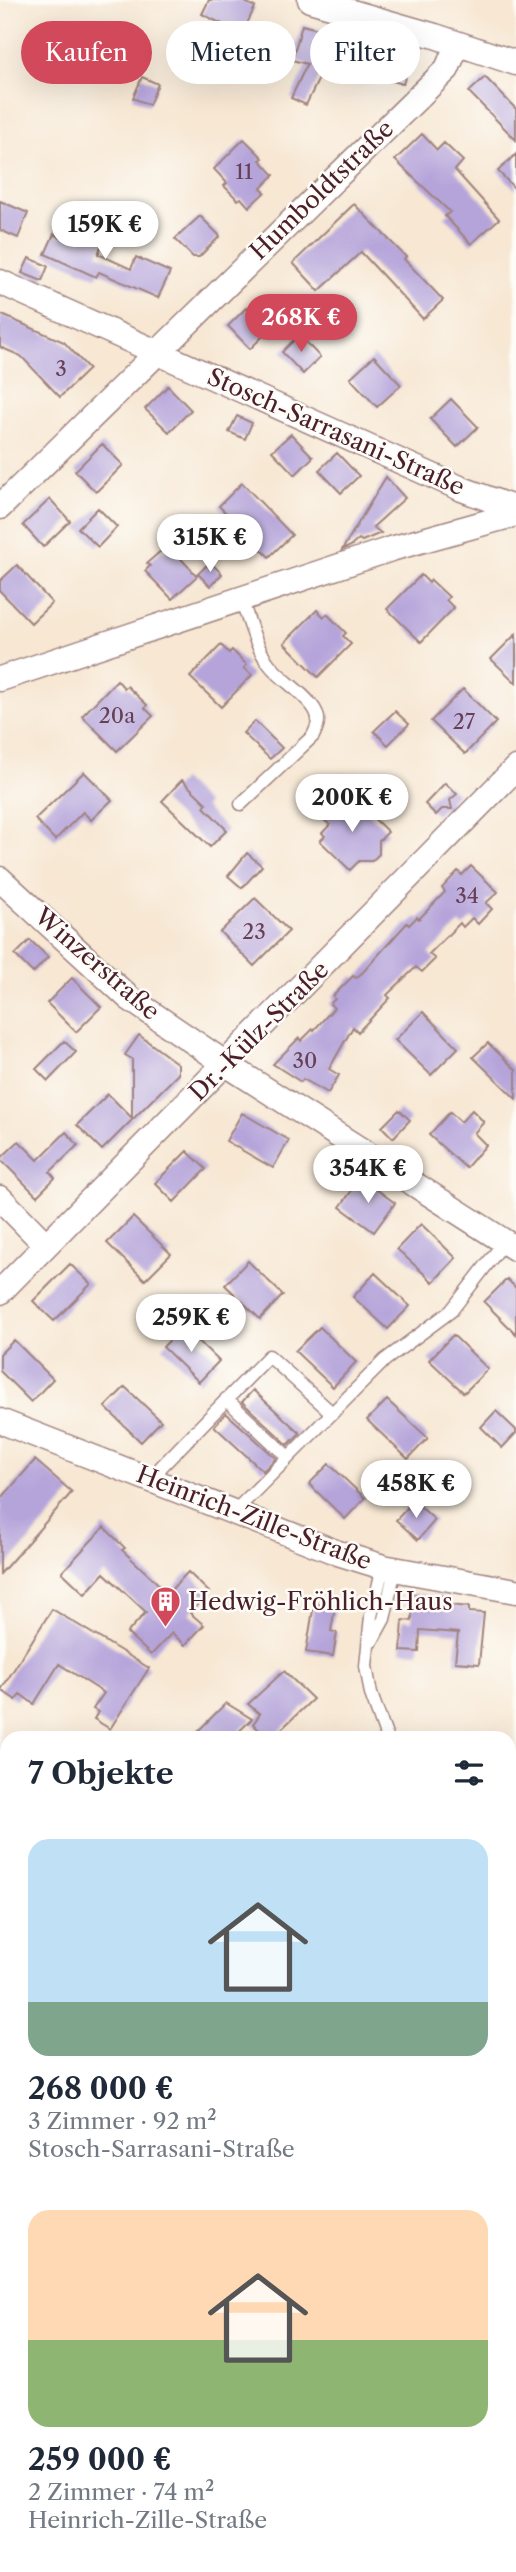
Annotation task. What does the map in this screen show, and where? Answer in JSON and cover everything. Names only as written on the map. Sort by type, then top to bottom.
[{"type":"street","points":[[310,0],[435,36],[516,63]]},
{"type":"street","name":"Humboldtstraße","points":[[0,507],[447,69],[457,45]]},
{"type":"street","name":"Stosch-Sarrasani-Straße","points":[[0,282],[516,511]]},
{"type":"street","points":[[0,679],[391,549],[516,511]]},
{"type":"street","name":"Dr.-Külz-Straße","points":[[0,1292],[516,768]]},
{"type":"street","name":"Winzerstraße","points":[[0,878],[129,998],[226,1064],[511,1245]]},
{"type":"street","points":[[0,1198],[47,1245]]},
{"type":"street","name":"Heinrich-Zille-Straße","points":[[0,1420],[338,1553],[389,1568],[516,1591]]},
{"type":"lane","points":[[241,599],[262,653],[279,675],[314,708],[318,726],[313,736],[241,804]]},
{"type":"lane","points":[[234,1512],[385,1360],[451,1311],[511,1245]]},
{"type":"lane","points":[[155,1481],[161,1467],[269,1356],[332,1413]]},
{"type":"lane","points":[[226,1399],[288,1457]]},
{"type":"lane","points":[[384,1731],[371,1694],[366,1666],[370,1644],[384,1619],[389,1568]]},
{"type":"building","points":[[209,0],[241,0],[255,7],[248,21],[216,21],[202,14]]},
{"type":"building","points":[[302,25],[310,27],[310,84],[316,84],[306,105],[291,98],[307,64],[296,61],[296,46]]},
{"type":"building","points":[[485,77],[516,109],[516,140],[469,92]]},
{"type":"building","points":[[152,81],[158,84],[149,105],[133,98],[139,84],[152,84]]},
{"type":"building","points":[[422,134],[437,150],[444,143],[463,161],[455,170],[499,219],[471,244],[445,216],[450,212],[395,160]]},
{"type":"building","points":[[244,139],[263,158],[260,160],[274,175],[261,188],[265,192],[249,207],[224,186],[227,183],[214,169]]},
{"type":"building","points":[[516,154],[516,190],[498,171]]},
{"type":"building","points":[[0,201],[28,213],[18,238],[0,230]]},
{"type":"building","points":[[354,204],[406,257],[404,259],[443,300],[423,319],[361,252],[319,291],[293,263]]},
{"type":"building","points":[[200,216],[220,236],[199,257],[193,257],[175,239]]},
{"type":"building","points":[[67,225],[77,230],[79,225],[94,232],[92,237],[103,242],[98,254],[131,269],[136,257],[170,272],[158,298],[99,272],[96,277],[45,254],[54,234],[61,238]]},
{"type":"building","points":[[29,258],[48,266],[42,281],[22,273]]},
{"type":"building","points":[[246,308],[268,331],[250,349],[228,326]]},
{"type":"building","points":[[0,314],[64,342],[89,369],[60,397],[21,356],[0,347]]},
{"type":"building","points":[[299,335],[320,357],[303,374],[282,352]]},
{"type":"building","points":[[374,356],[401,385],[377,407],[350,378]]},
{"type":"building","points":[[168,386],[191,410],[169,432],[145,409]]},
{"type":"building","points":[[451,399],[478,427],[457,447],[430,419]]},
{"type":"building","points":[[237,416],[252,423],[245,439],[229,432]]},
{"type":"building","points":[[291,434],[313,457],[295,475],[272,451]]},
{"type":"building","points":[[102,444],[123,465],[96,492],[75,471]]},
{"type":"building","points":[[337,453],[359,476],[341,493],[319,470]]},
{"type":"building","points":[[386,477],[405,498],[373,527],[381,533],[362,541],[359,539],[342,550]]},
{"type":"building","points":[[242,483],[292,535],[269,557],[219,506]]},
{"type":"building","points":[[50,499],[70,521],[43,547],[23,525]]},
{"type":"building","points":[[98,508],[117,527],[98,547],[78,528]]},
{"type":"building","points":[[170,547],[197,576],[172,599],[145,571],[150,566],[147,563],[162,550],[164,553]]},
{"type":"building","points":[[210,562],[222,574],[210,586],[198,574]]},
{"type":"building","points":[[17,565],[52,603],[31,623],[0,591],[0,581]]},
{"type":"building","points":[[421,575],[429,583],[431,580],[449,597],[446,600],[454,608],[421,642],[387,609]]},
{"type":"building","points":[[317,610],[324,617],[327,614],[346,633],[343,636],[351,644],[318,677],[284,643]]},
{"type":"building","points":[[516,634],[516,683],[491,659]]},
{"type":"building","points":[[221,645],[229,653],[232,650],[247,665],[244,668],[252,675],[221,707],[190,677]]},
{"type":"building","points":[[117,680],[147,705],[145,708],[153,716],[117,751],[82,716]]},
{"type":"building","points":[[463,689],[496,722],[465,754],[431,721]]},
{"type":"building","points":[[395,711],[409,724],[388,745],[374,731]]},
{"type":"building","points":[[255,721],[282,748],[270,759],[243,733]]},
{"type":"building","points":[[84,772],[112,800],[91,820],[83,812],[55,840],[35,819]]},
{"type":"building","points":[[182,780],[207,804],[204,807],[227,830],[210,847],[162,801]]},
{"type":"building","points":[[445,783],[457,794],[450,800],[452,809],[442,809],[436,815],[425,804]]},
{"type":"building","points":[[358,803],[388,832],[379,841],[379,854],[372,861],[359,861],[350,870],[320,841],[325,836],[322,833],[330,825],[323,819],[323,810],[328,805],[336,805],[343,812],[351,804],[354,807]]},
{"type":"building","points":[[247,853],[262,866],[242,888],[228,876]]},
{"type":"building","points":[[471,866],[498,892],[486,903],[492,909],[478,924],[472,918],[463,927],[460,923],[429,954],[435,959],[422,972],[416,967],[387,995],[390,998],[358,1032],[353,1027],[329,1069],[339,1075],[328,1093],[303,1079],[301,1082],[273,1064],[299,1038],[301,1041],[314,1030],[334,1008],[330,1004],[335,999],[333,996],[353,976],[356,978],[363,972],[407,923],[409,925],[417,917],[419,919],[445,892],[442,888],[458,871],[462,875]]},
{"type":"building","points":[[255,898],[289,931],[254,966],[220,932]]},
{"type":"building","points":[[30,940],[48,957],[33,973],[15,955]]},
{"type":"building","points":[[72,978],[101,1007],[76,1032],[47,1003]]},
{"type":"building","points":[[423,1012],[458,1048],[431,1075],[395,1040]]},
{"type":"building","points":[[139,1035],[178,1064],[178,1074],[102,1150],[77,1125],[108,1094],[132,1118],[132,1059],[125,1055]]},
{"type":"building","points":[[64,1041],[76,1052],[48,1081],[36,1069]]},
{"type":"building","points":[[488,1043],[516,1070],[516,1099],[473,1057]]},
{"type":"building","points":[[399,1110],[410,1120],[393,1138],[382,1127]]},
{"type":"building","points":[[472,1110],[484,1122],[474,1133],[486,1145],[466,1168],[429,1135],[450,1112],[461,1122]]},
{"type":"building","points":[[242,1113],[289,1140],[273,1168],[226,1141]]},
{"type":"building","points":[[66,1132],[78,1145],[50,1172],[55,1178],[37,1196],[0,1159],[19,1141],[38,1160]]},
{"type":"building","points":[[187,1151],[206,1169],[174,1202],[155,1183]]},
{"type":"building","points":[[361,1178],[395,1203],[374,1232],[340,1207]]},
{"type":"building","points":[[133,1217],[171,1254],[145,1280],[107,1243]]},
{"type":"building","points":[[421,1224],[456,1258],[433,1282],[397,1249]]},
{"type":"building","points":[[248,1261],[283,1295],[260,1319],[225,1285]]},
{"type":"building","points":[[70,1264],[91,1284],[54,1321],[33,1301]]},
{"type":"building","points":[[375,1273],[410,1306],[388,1329],[353,1297]]},
{"type":"building","points":[[507,1279],[516,1288],[516,1334],[484,1302]]},
{"type":"building","points":[[183,1326],[219,1361],[199,1382],[163,1347]]},
{"type":"building","points":[[320,1327],[356,1362],[333,1387],[295,1351]]},
{"type":"building","points":[[453,1335],[488,1369],[464,1393],[429,1360]]},
{"type":"building","points":[[14,1340],[53,1379],[31,1402],[0,1371],[0,1354]]},
{"type":"building","points":[[125,1387],[161,1421],[141,1442],[105,1407]]},
{"type":"building","points":[[253,1390],[300,1433],[288,1445],[242,1402]]},
{"type":"building","points":[[387,1400],[428,1438],[408,1459],[367,1420]]},
{"type":"building","points":[[496,1411],[516,1430],[502,1448],[481,1427]]},
{"type":"building","points":[[226,1413],[276,1458],[263,1471],[214,1426]]},
{"type":"building","points":[[35,1460],[72,1492],[0,1574],[0,1500]]},
{"type":"building","points":[[329,1464],[365,1498],[345,1519],[309,1484]]},
{"type":"building","points":[[414,1501],[435,1520],[418,1540],[396,1520]]},
{"type":"building","points":[[104,1527],[125,1548],[122,1550],[168,1593],[188,1572],[209,1592],[190,1613],[204,1625],[185,1645],[172,1633],[151,1655],[127,1633],[146,1612],[104,1573],[85,1594],[62,1572]]},
{"type":"building","points":[[413,1594],[450,1597],[449,1605],[469,1607],[469,1612],[484,1613],[479,1664],[455,1662],[458,1633],[420,1630],[419,1652],[401,1651],[403,1620],[412,1621]]},
{"type":"building","points":[[314,1604],[335,1607],[331,1631],[337,1633],[333,1656],[306,1652]]},
{"type":"building","points":[[52,1609],[149,1668],[110,1729],[94,1719],[98,1712],[93,1709],[104,1693],[59,1664],[34,1704],[20,1694],[16,1700],[1,1690]]},
{"type":"building","points":[[284,1671],[313,1699],[279,1731],[260,1731],[253,1724],[260,1714],[248,1704]]},
{"type":"building","points":[[226,1703],[252,1719],[239,1731],[198,1731]]},
{"type":"place","name":"Hedwig-Fröhlich-Haus","points":[[165,1629]]}]
